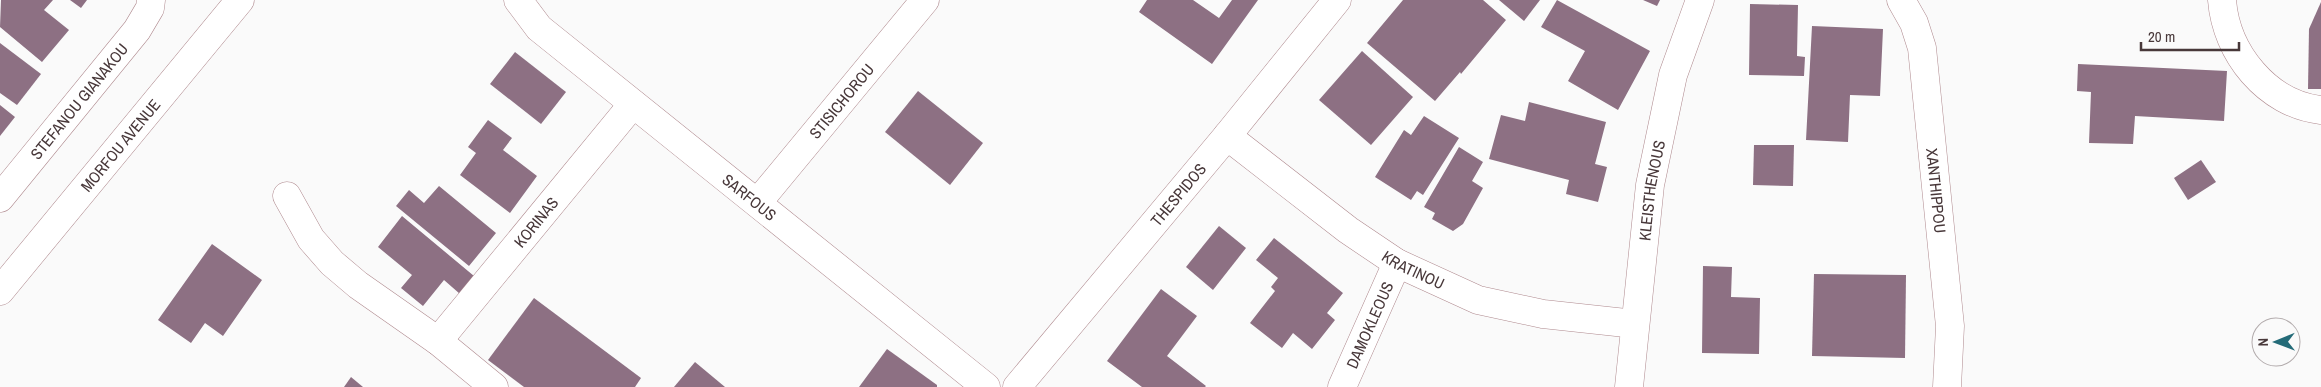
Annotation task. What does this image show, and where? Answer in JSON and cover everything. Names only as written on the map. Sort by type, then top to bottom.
[{"type":"street","name":"STEFANOU GIANAKOU","points":[[0,198],[136,30],[150,8],[152,0]]},
{"type":"street","name":"MORFOU AVENUE","points":[[0,291],[240,0]]},
{"type":"street","name":"SARFOUS","points":[[518,0],[539,28],[986,387]]},
{"type":"street","name":"STISICHOROU","points":[[758,202],[925,0]]},
{"type":"street","name":"THESPIDOS","points":[[1018,387],[1338,0]]},
{"type":"street","name":"KLEISTHENOUS","points":[[1629,387],[1650,185],[1673,75],[1700,0]]},
{"type":"street","name":"XANTHIPPOU","points":[[1901,0],[1914,23],[1922,48],[1950,326],[1947,387]]},
{"type":"street","points":[[2222,0],[2232,40],[2250,71],[2275,93],[2310,108],[2321,110]]},
{"type":"street","name":"KORINAS","points":[[438,341],[633,104]]},
{"type":"street","name":"KRATINOU","points":[[1227,136],[1348,230],[1398,263],[1478,300],[1543,314],[1635,324]]},
{"type":"street","points":[[287,196],[312,239],[332,263],[358,285],[438,341],[494,387]]},
{"type":"street","name":"DAMOKLEOUS","points":[[1342,387],[1398,263]]},
{"type":"building","points":[[1,0],[53,0],[44,10],[69,30],[42,62],[0,27]]},
{"type":"building","points":[[70,0],[87,0],[81,8]]},
{"type":"building","points":[[1147,0],[1193,0],[1219,18],[1232,0],[1258,0],[1212,64],[1139,12]]},
{"type":"building","points":[[1403,0],[1483,0],[1506,20],[1461,74],[1460,72],[1435,101],[1367,43]]},
{"type":"building","points":[[1499,0],[1540,0],[1524,21]]},
{"type":"building","points":[[1557,0],[1650,51],[1618,110],[1568,81],[1585,51],[1541,27]]},
{"type":"building","points":[[1643,0],[1660,0],[1657,6]]},
{"type":"building","points":[[2321,2],[2321,89],[2308,89],[2309,29]]},
{"type":"building","points":[[1750,4],[1798,5],[1797,56],[1805,57],[1804,76],[1749,75]]},
{"type":"building","points":[[1812,26],[1883,29],[1880,96],[1850,95],[1848,142],[1806,140]]},
{"type":"building","points":[[0,43],[41,74],[17,105],[0,93]]},
{"type":"building","points":[[1362,51],[1413,97],[1371,145],[1319,100]]},
{"type":"building","points":[[515,52],[566,92],[541,124],[490,84]]},
{"type":"building","points":[[2078,64],[2227,71],[2224,121],[2135,116],[2133,144],[2089,143],[2091,92],[2077,91]]},
{"type":"building","points":[[918,91],[983,143],[950,185],[885,132]]},
{"type":"building","points":[[1529,102],[1606,122],[1595,164],[1607,167],[1598,202],[1566,194],[1569,180],[1489,159],[1501,115],[1525,121]]},
{"type":"building","points":[[0,105],[15,117],[0,136]]},
{"type":"building","points":[[1424,116],[1459,138],[1423,195],[1417,191],[1411,200],[1375,177],[1404,130],[1411,135]]},
{"type":"building","points":[[488,120],[512,138],[503,150],[537,176],[510,213],[460,175],[476,153],[468,147]]},
{"type":"building","points":[[1754,145],[1794,145],[1793,186],[1753,185]]},
{"type":"building","points":[[1459,147],[1483,162],[1472,181],[1483,188],[1463,224],[1453,231],[1432,219],[1435,213],[1424,207]]},
{"type":"building","points":[[2201,160],[2216,182],[2188,200],[2174,178]]},
{"type":"building","points":[[439,186],[496,233],[469,266],[396,206],[409,190],[424,203]]},
{"type":"building","points":[[402,216],[474,276],[460,294],[444,280],[423,306],[401,288],[412,275],[378,247]]},
{"type":"building","points":[[1219,226],[1246,248],[1213,290],[1186,267]]},
{"type":"building","points":[[1274,238],[1343,293],[1327,313],[1335,320],[1312,349],[1293,333],[1282,348],[1250,323],[1275,291],[1271,287],[1278,278],[1256,260]]},
{"type":"building","points":[[212,244],[262,280],[223,336],[205,323],[191,343],[158,320]]},
{"type":"building","points":[[1703,266],[1732,267],[1731,297],[1760,298],[1759,354],[1702,353]]},
{"type":"building","points":[[1814,274],[1906,275],[1905,358],[1812,356]]},
{"type":"building","points":[[1161,289],[1197,316],[1167,356],[1205,387],[1142,387],[1107,361]]},
{"type":"building","points":[[534,298],[641,378],[635,387],[524,387],[488,360]]},
{"type":"building","points":[[887,349],[937,385],[937,387],[859,387]]},
{"type":"building","points":[[695,362],[725,387],[674,387]]},
{"type":"building","points":[[351,377],[363,387],[344,387]]}]
